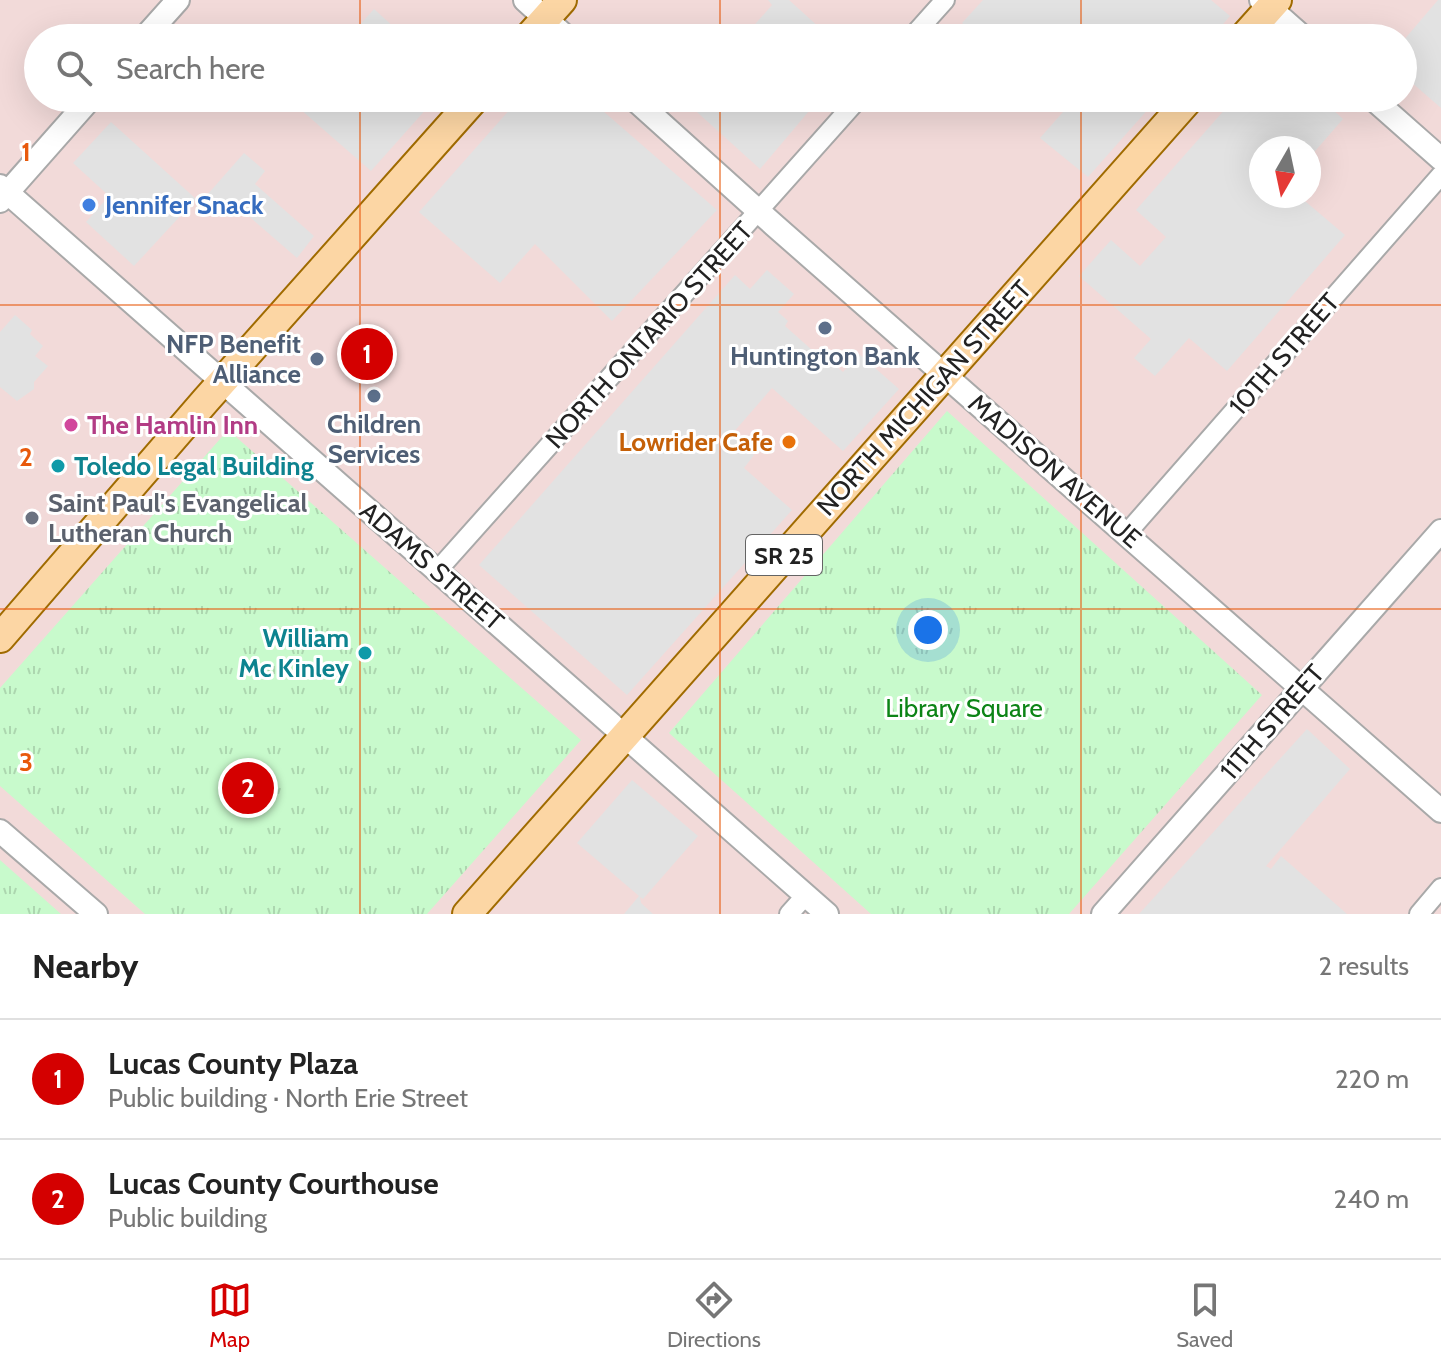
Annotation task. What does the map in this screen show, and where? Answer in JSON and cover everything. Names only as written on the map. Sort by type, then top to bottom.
[{"type":"main road","points":[[1253,24],[1269,3]]},
{"type":"main road","points":[[0,638],[463,112]]},
{"type":"main road","name":"NORTH MICHIGAN STREET","points":[[467,914],[1178,112]]},
{"type":"street","points":[[157,24],[178,0]]},
{"type":"street","points":[[924,24],[945,0]]},
{"type":"street","points":[[1269,3],[1290,24]]},
{"type":"street","points":[[2,193],[78,112]]},
{"type":"street","name":"MADISON AVENUE","points":[[648,112],[1441,811]]},
{"type":"street","name":"NORTH ONTARIO STREET","points":[[437,571],[847,112]]},
{"type":"street","points":[[1388,112],[1441,159]]},
{"type":"street","name":"10TH STREET","points":[[1127,533],[1441,175]]},
{"type":"street","name":"ADAMS STREET","points":[[2,193],[222,382],[827,914]]},
{"type":"street","name":"11TH STREET","points":[[1103,914],[1441,531]]},
{"type":"street","points":[[0,831],[96,914]]},
{"type":"street","points":[[1419,914],[1441,888]]},
{"type":"street","points":[[789,914],[806,895]]},
{"type":"shaded area","points":[[0,0],[1441,0],[1441,914],[0,914]]},
{"type":"shaded area","points":[[768,0],[789,0],[816,24],[755,24],[772,5]]},
{"type":"shaded area","points":[[983,0],[1211,0],[1230,16],[1223,24],[962,23]]},
{"type":"shaded area","points":[[1441,0],[1441,108],[1417,87],[1417,25]]},
{"type":"shaded area","points":[[374,9],[391,24],[361,24]]},
{"type":"shaded area","points":[[303,112],[424,112],[371,171]]},
{"type":"shaded area","points":[[508,112],[604,112],[717,210],[612,321],[535,244],[500,283],[419,212]]},
{"type":"shaded area","points":[[697,112],[808,112],[760,169]]},
{"type":"shaded area","points":[[1063,112],[1146,112],[1088,177],[1040,138]]},
{"type":"shaded area","points":[[1223,112],[1335,112],[1343,119],[1321,144],[1321,136],[1249,136],[1249,208],[1313,208],[1345,235],[1227,371],[1189,338],[1155,376],[1134,358],[1151,339],[1079,276],[1111,240],[1140,266],[1166,237],[1136,210]]},
{"type":"shaded area","points":[[111,122],[196,199],[134,266],[86,222],[109,196],[73,163]]},
{"type":"shaded area","points":[[244,153],[265,171],[255,184],[314,236],[297,258],[229,199],[214,215],[200,203]]},
{"type":"shaded area","points":[[767,270],[794,294],[778,312],[788,321],[785,326],[830,366],[833,363],[843,372],[859,354],[899,389],[843,451],[772,388],[732,434],[754,455],[744,468],[792,510],[627,695],[479,565],[735,275],[750,289]]},
{"type":"shaded area","points":[[15,315],[32,330],[30,334],[43,346],[35,356],[48,366],[34,382],[34,389],[17,401],[0,387],[0,332]]},
{"type":"shaded area","points":[[1307,729],[1350,769],[1266,866],[1271,869],[1281,856],[1347,914],[1139,914]]},
{"type":"shaded area","points":[[632,780],[698,836],[643,899],[640,897],[641,903],[653,914],[624,914],[639,896],[577,843]]},
{"type":"green space","name":"Library Square","points":[[947,411],[1262,695],[1069,914],[871,914],[669,733]]},
{"type":"green space","points":[[228,430],[581,740],[427,914],[145,914],[0,786],[0,688]]},
{"type":"green space","points":[[0,860],[61,914],[0,914]]},
{"type":"place","name":"Jennifer Snack","points":[[89,205]]},
{"type":"place","name":"Huntington Bank","points":[[825,328]]},
{"type":"place","name":"Lucas County Plaza","points":[[367,354]]},
{"type":"place","name":"NFP Benefit Alliance","points":[[317,359]]},
{"type":"place","name":"Children Services","points":[[374,396]]},
{"type":"place","name":"The Hamlin Inn","points":[[71,425]]},
{"type":"place","name":"Lowrider Cafe","points":[[789,442]]},
{"type":"place","name":"Toledo Legal Building","points":[[58,466]]},
{"type":"place","name":"Saint Paul's Evangelical Lutheran Church","points":[[32,518]]},
{"type":"place","name":"William Mc Kinley","points":[[365,653]]},
{"type":"place","name":"Lucas County Courthouse","points":[[248,788]]}]
